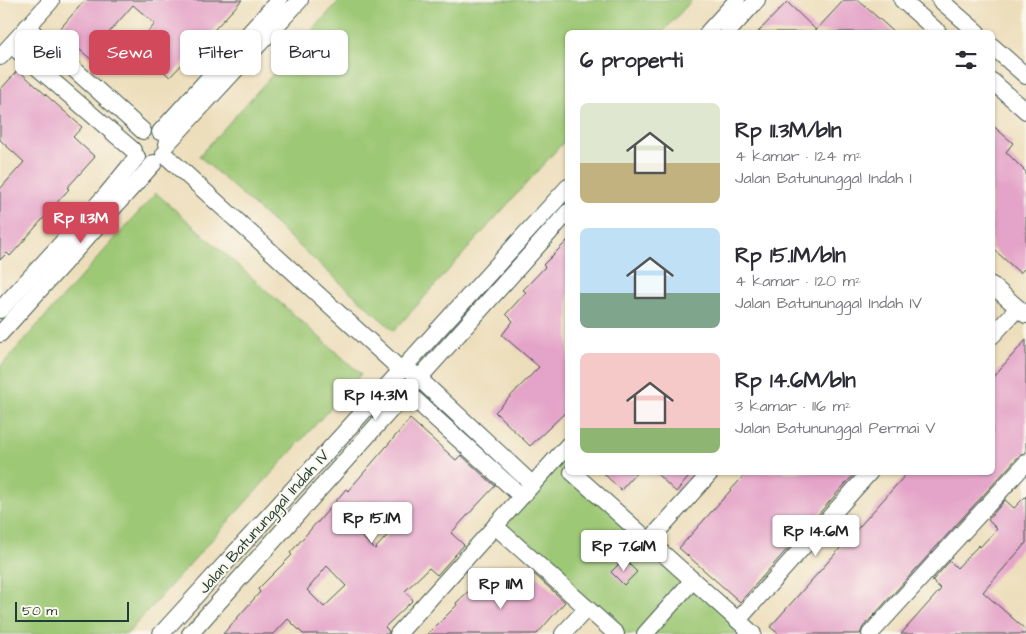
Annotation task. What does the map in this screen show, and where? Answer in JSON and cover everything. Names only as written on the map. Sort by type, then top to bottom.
[{"type":"street","points":[[51,0],[5,51],[148,163],[300,0]]},
{"type":"street","points":[[0,334],[161,148],[279,0]]},
{"type":"street","points":[[710,30],[737,0]]},
{"type":"street","points":[[730,30],[757,0]]},
{"type":"street","points":[[902,0],[936,30]]},
{"type":"street","points":[[940,0],[975,30]]},
{"type":"street","points":[[27,27],[143,131]]},
{"type":"street","points":[[995,49],[1026,76]]},
{"type":"street","points":[[995,84],[1026,110]]},
{"type":"street","points":[[0,310],[106,195],[135,153],[136,138],[143,131],[153,129],[161,148],[399,372],[407,392],[521,496]]},
{"type":"street","name":"Jalan Batununggal Indah IV","points":[[161,634],[565,190]]},
{"type":"street","name":"Jalan Batununggal Indah IV","points":[[190,634],[565,215]]},
{"type":"street","points":[[995,288],[1022,311],[995,334]]},
{"type":"street","points":[[399,372],[419,378],[532,484]]},
{"type":"street","points":[[398,634],[532,484],[562,463]]},
{"type":"street","points":[[870,634],[1026,463]]},
{"type":"street","points":[[575,475],[753,634]]},
{"type":"street","points":[[649,541],[708,475]]},
{"type":"street","points":[[738,620],[867,475]]},
{"type":"street","points":[[495,526],[616,634]]},
{"type":"street","points":[[222,568],[237,582]]},
{"type":"street","points":[[645,634],[693,580]]},
{"type":"street","points":[[563,634],[587,608]]},
{"type":"green space","points":[[340,0],[692,0],[665,30],[565,30],[565,140],[394,331],[199,156],[272,75],[348,75],[348,30],[313,30]]},
{"type":"green space","points":[[156,193],[361,374],[127,634],[0,634],[0,367]]},
{"type":"green space","points":[[557,460],[565,468],[565,475],[573,475],[749,634],[621,634],[498,526]]},
{"type":"building","points":[[85,0],[242,0],[214,30],[180,30],[180,66],[170,77],[168,75],[170,75],[170,30],[150,30],[155,24],[133,5],[111,30],[89,30],[89,58],[79,49],[79,30],[59,30]]},
{"type":"building","points":[[844,0],[858,0],[892,30],[816,30]]},
{"type":"building","points":[[787,2],[816,30],[760,30]]},
{"type":"building","points":[[15,73],[15,75],[24,75],[82,127],[73,137],[95,157],[10,256],[7,253],[0,260],[0,189],[24,162],[0,140],[0,90]]},
{"type":"building","points":[[995,128],[1013,143],[1006,152],[1026,172],[1026,267],[1020,273],[995,251]]},
{"type":"building","points":[[565,243],[565,413],[530,446],[495,412],[539,367],[502,335],[513,321],[506,314],[526,292],[523,290],[545,267],[543,265]]},
{"type":"building","points":[[1026,340],[1026,453],[1019,456],[863,627],[860,634],[779,634],[770,627],[905,475],[995,475],[995,375]]},
{"type":"building","points":[[410,419],[456,460],[461,455],[495,486],[451,533],[464,545],[437,575],[429,568],[405,591],[413,600],[385,627],[389,631],[388,634],[303,634],[288,619],[274,634],[223,634],[260,592],[258,589],[292,555],[290,553],[346,489],[348,491]],"holes":[[[373,512],[393,529],[375,549],[356,532]],[[327,566],[346,586],[324,607],[307,590]]]},
{"type":"building","points":[[605,475],[634,475],[621,490]]},
{"type":"building","points":[[658,475],[690,475],[676,492]]},
{"type":"building","points":[[744,475],[853,475],[740,602],[679,548]]},
{"type":"building","points":[[1026,496],[1026,543],[983,592],[1026,630],[1026,634],[901,634],[941,589],[932,581],[950,561],[957,568],[997,529],[988,520],[1005,500],[1014,508]]},
{"type":"building","points":[[624,559],[637,572],[624,585],[611,572]]},
{"type":"building","points":[[484,571],[512,599],[534,574],[565,602],[537,634],[428,634],[457,605],[456,603],[472,588],[470,586]]}]
